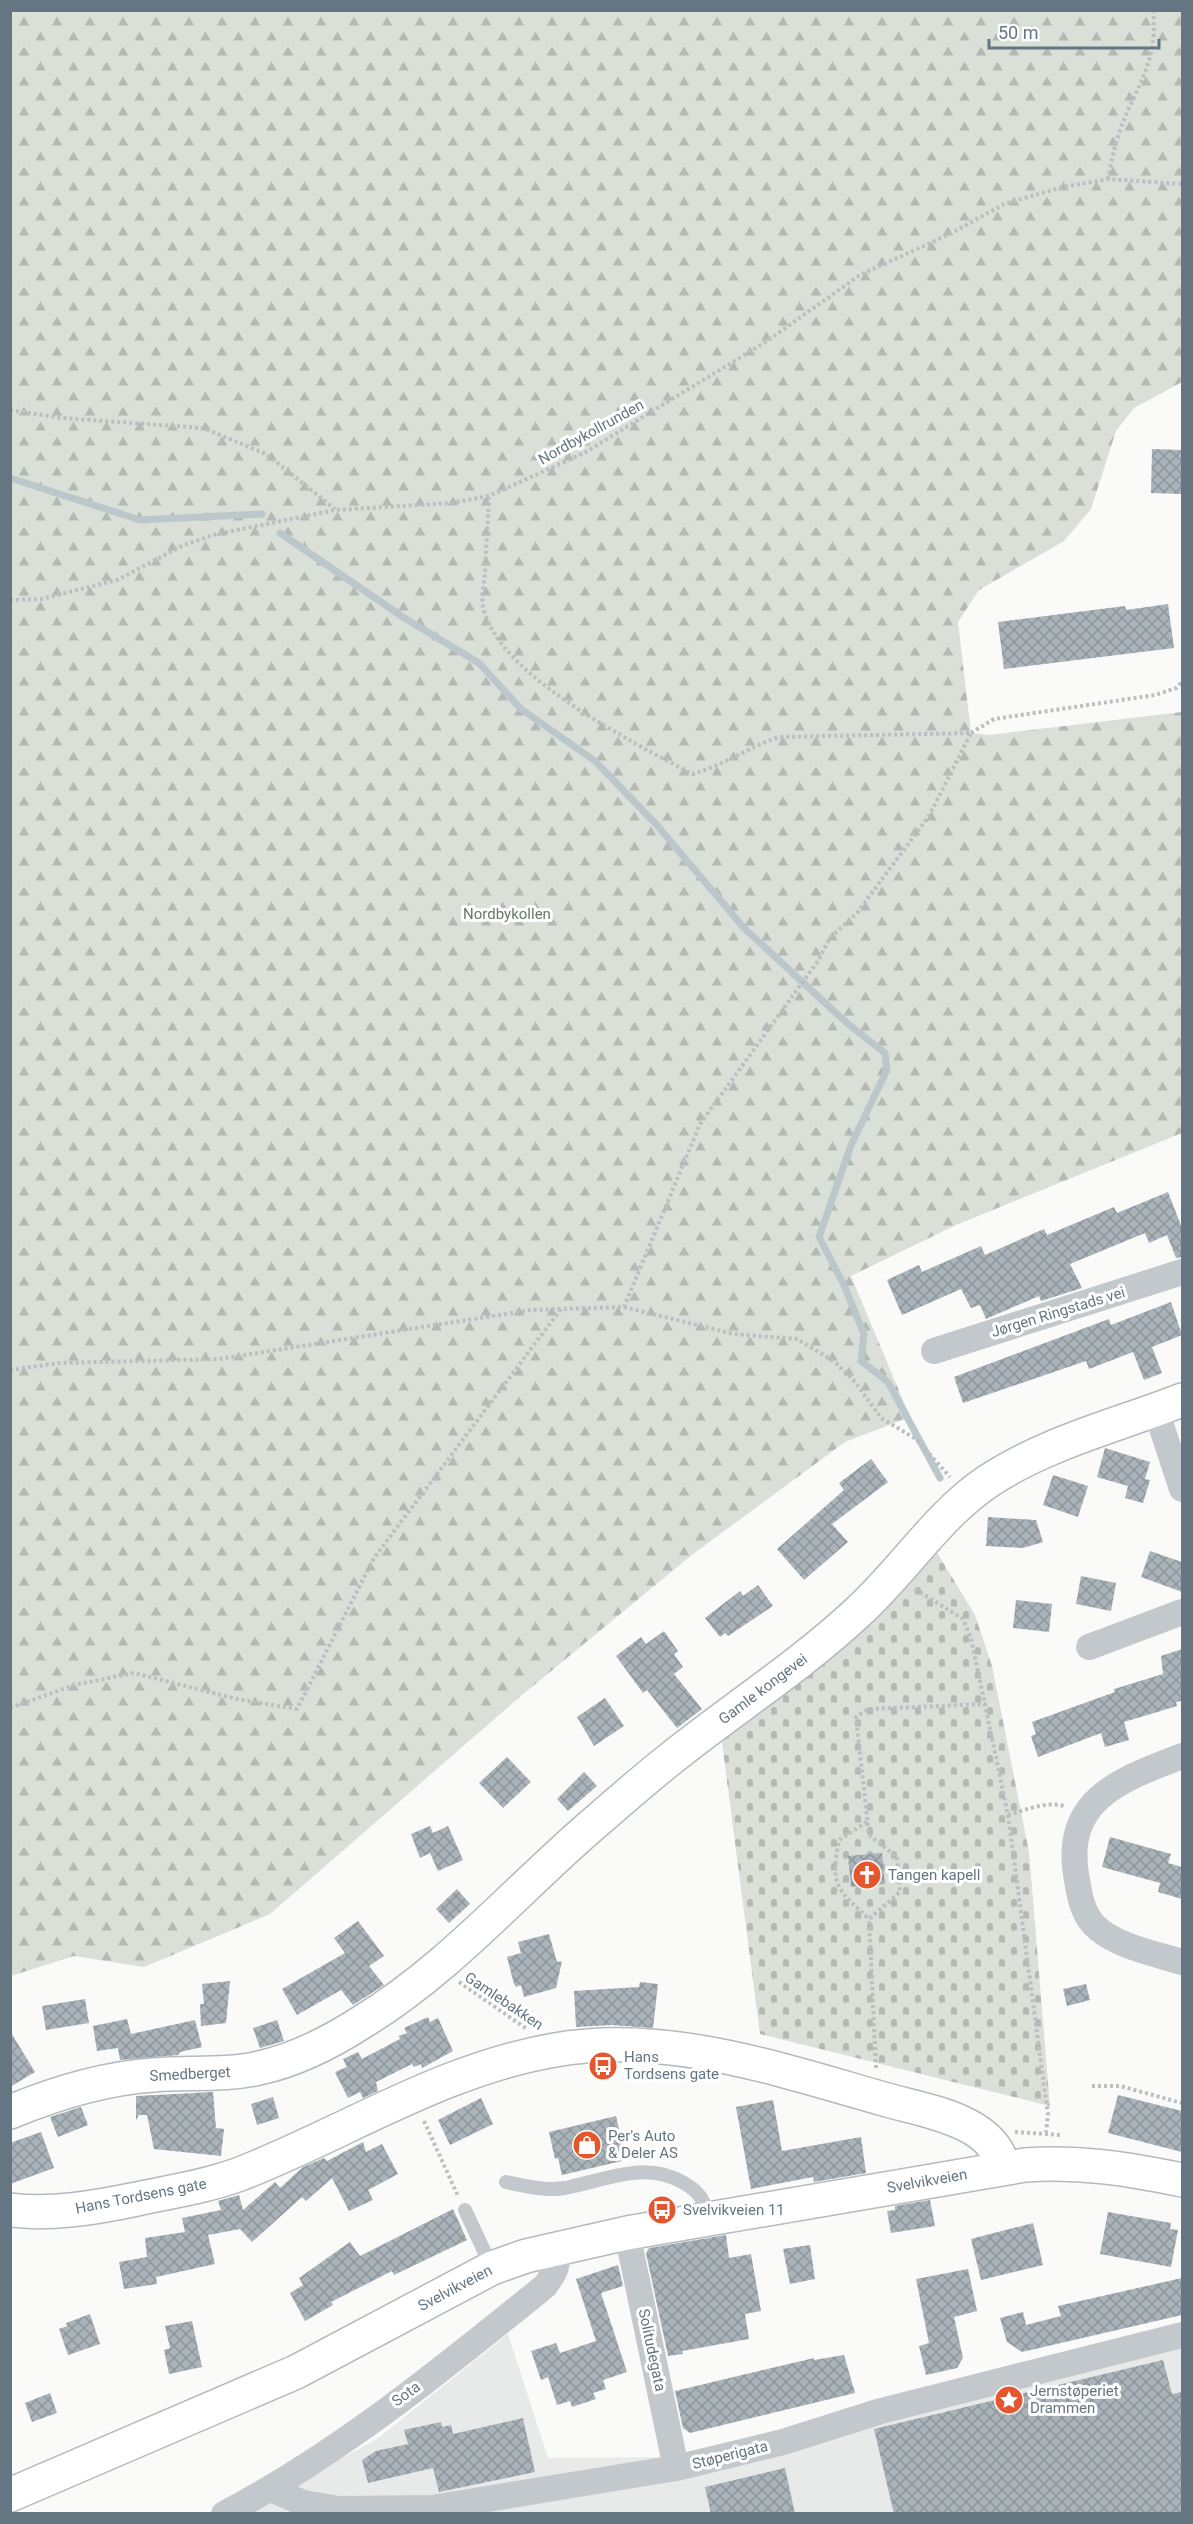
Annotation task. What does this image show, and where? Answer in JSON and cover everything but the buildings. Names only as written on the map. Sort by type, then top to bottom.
[{"type":"main road","name":"Gamle kongevei","points":[[365,2021],[446,1959],[595,1823],[669,1760],[831,1636],[897,1573],[968,1497],[990,1480],[1029,1459],[1169,1405]]},
{"type":"main road","name":"Smedberget","points":[[10,2112],[42,2099],[121,2078],[232,2072],[274,2064],[320,2046],[365,2021]]},
{"type":"main road","name":"Hans Tordsens gate","points":[[10,2210],[40,2211],[82,2208],[203,2185],[280,2157],[443,2083],[479,2070],[555,2049],[629,2045],[692,2051],[741,2061],[872,2096],[976,2130],[998,2149],[1003,2168]]},
{"type":"main road","points":[[1003,2168],[1078,2163],[1126,2169],[1182,2180]]},
{"type":"main road","name":"Svelvikveien","points":[[10,2495],[296,2372],[492,2268],[554,2249],[627,2233],[1003,2168]]},
{"type":"street","name":"Jørgen Ringstads vei","points":[[934,1351],[1182,1272]]},
{"type":"street","points":[[1169,1405],[1182,1489]]},
{"type":"street","points":[[1089,1647],[1182,1612]]},
{"type":"street","points":[[1182,1755],[1141,1771],[1105,1793],[1085,1812],[1074,1842],[1075,1870],[1080,1901],[1095,1926],[1128,1946],[1182,1962]]},
{"type":"street","name":"Solitudegata","points":[[627,2233],[676,2468]]},
{"type":"street","name":"Sota","points":[[224,2514],[271,2489],[455,2358],[545,2286],[559,2262],[554,2249]]},
{"type":"street","name":"Støperigata","points":[[271,2489],[303,2503],[339,2509],[432,2508],[676,2468],[783,2442],[881,2411],[1182,2336]]},
{"type":"lane","points":[[506,2182],[538,2188],[563,2188],[643,2171],[671,2175],[694,2188],[700,2195],[705,2201],[708,2219]]},
{"type":"lane","points":[[465,2210],[492,2268]]},
{"type":"lane","points":[[488,2514],[514,2495]]},
{"type":"path","points":[[1108,179],[1118,134],[1151,59],[1156,34],[1153,10]]},
{"type":"path","name":"Nordbykollrunden","points":[[10,600],[41,599],[117,580],[182,546],[213,535],[335,510],[451,503],[489,496],[584,453],[767,341],[860,275],[950,234],[1004,204],[1059,188],[1108,179],[1182,184]]},
{"type":"path","points":[[10,410],[62,418],[203,428],[266,454],[335,510]]},
{"type":"path","points":[[489,496],[483,604],[491,630],[511,656],[540,682],[622,736],[692,774],[710,769],[750,747],[778,737],[970,733],[994,719],[1155,694],[1176,688],[1182,682]]},
{"type":"path","points":[[624,1307],[700,1124],[818,961],[830,938],[857,913],[930,816],[970,733]]},
{"type":"path","points":[[10,1370],[60,1363],[219,1359],[531,1310],[624,1307],[734,1334],[797,1339],[835,1362],[855,1382],[881,1418],[916,1439],[968,1497]]},
{"type":"path","points":[[10,1708],[74,1685],[134,1673],[237,1699],[297,1708],[374,1558],[561,1309]]},
{"type":"path","points":[[897,1573],[908,1586],[963,1619],[971,1638],[1008,1815],[1048,2115],[1046,2132]]},
{"type":"path","points":[[869,1919],[900,1892],[897,1857],[869,1835],[856,1717],[868,1709],[986,1704]]},
{"type":"path","points":[[1008,1815],[1056,1804],[1085,1812]]},
{"type":"path","points":[[867,1822],[839,1840],[833,1872],[843,1895],[869,1919],[877,2063],[872,2096]]},
{"type":"path","name":"Gamlebakken","points":[[450,1982],[456,1981],[467,1986],[555,2049]]},
{"type":"path","points":[[1092,2086],[1120,2086],[1182,2103]]},
{"type":"path","points":[[422,2115],[465,2210]]},
{"type":"shaded area","points":[[508,2334],[548,2458],[684,2457],[1182,2342],[1182,2513],[241,2514],[377,2439]]},
{"type":"green space","name":"Nordbykollen","points":[[11,10],[1182,11],[1182,382],[1134,408],[1116,431],[1091,509],[1064,541],[979,590],[958,622],[971,733],[989,735],[1182,712],[1182,1133],[956,1225],[851,1276],[910,1417],[845,1442],[693,1554],[522,1695],[270,1914],[144,1967],[74,1956],[11,1976]]},
{"type":"green space","points":[[933,1546],[975,1615],[992,1666],[1029,1852],[1050,2106],[760,2034],[721,1735]]},
{"type":"waterway","points":[[10,478],[140,520],[262,514]]},
{"type":"waterway","points":[[280,533],[406,619],[479,663],[521,709],[595,761],[655,823],[744,928],[848,1024],[885,1053],[887,1070],[851,1145],[819,1237],[844,1285],[864,1334],[861,1361],[888,1382],[940,1478]]},
{"type":"place","name":"Tangen kapell","points":[[867,1875]]},
{"type":"place","name":"Hans Tordsens gate","points":[[603,2066]]},
{"type":"place","name":"Per's Auto & Deler AS","points":[[587,2145]]},
{"type":"place","name":"Svelvikveien 11","points":[[662,2210]]},
{"type":"place","name":"Jernstøperiet Drammen","points":[[1009,2400]]}]
